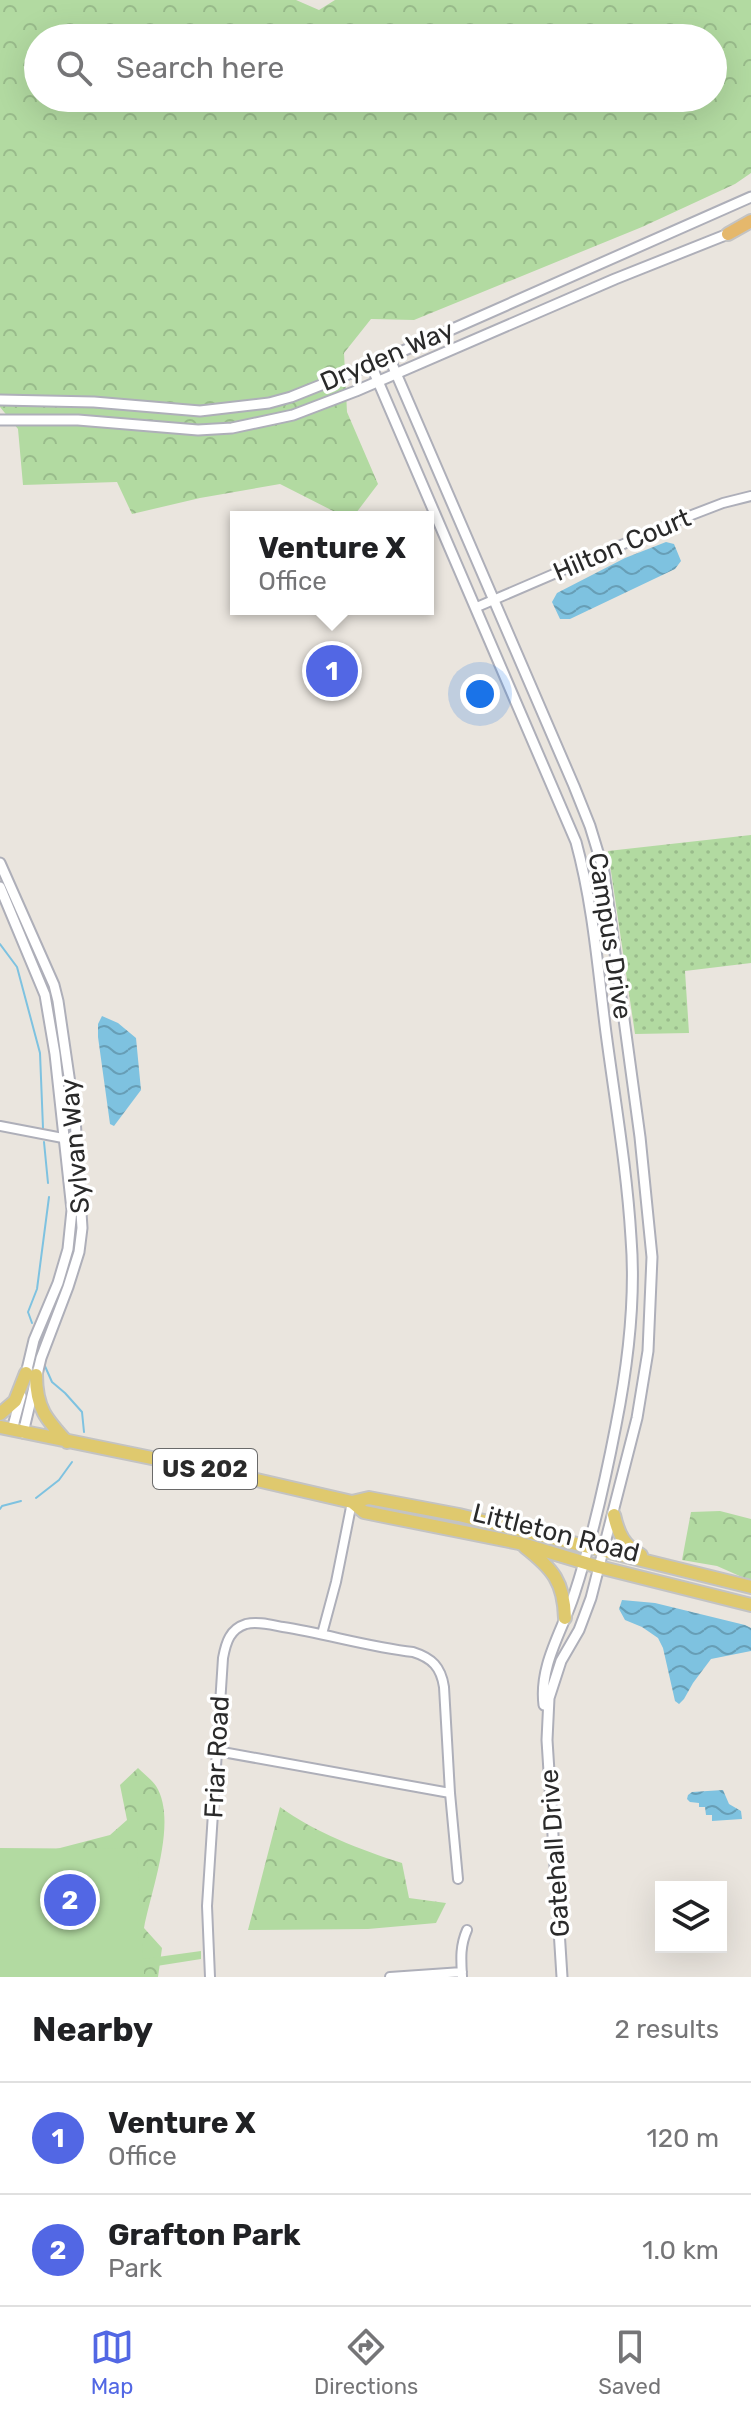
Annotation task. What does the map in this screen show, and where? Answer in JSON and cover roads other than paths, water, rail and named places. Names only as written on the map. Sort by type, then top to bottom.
[{"type":"highway","points":[[728,234],[751,221]]},
{"type":"highway","points":[[728,234],[751,231]]},
{"type":"main road","points":[[0,1414],[15,1401],[31,1374]]},
{"type":"main road","points":[[31,1374],[41,1409],[67,1442]]},
{"type":"main road","name":"Littleton Road","points":[[12,1430],[352,1502],[369,1498],[419,1507],[588,1545],[751,1587]]},
{"type":"main road","name":"Littleton Road","points":[[352,1502],[364,1512],[519,1543],[599,1567],[751,1605]]},
{"type":"main road","points":[[614,1515],[623,1541],[632,1551],[655,1562]]},
{"type":"main road","points":[[519,1543],[544,1562],[555,1576],[563,1593],[565,1618]]},
{"type":"street","name":"Dryden Way","points":[[0,400],[42,399],[179,410],[224,410],[291,397],[371,365],[751,197]]},
{"type":"street","name":"Dryden Way","points":[[0,420],[78,420],[172,430],[232,428],[293,415],[728,234]]},
{"type":"street","name":"Campus Drive","points":[[389,357],[574,786],[599,855],[613,934],[640,1137],[652,1257],[649,1337],[637,1418],[604,1550]]},
{"type":"street","name":"Campus Drive","points":[[371,365],[558,797],[583,868],[632,1240],[631,1322],[625,1373],[604,1486],[588,1545]]},
{"type":"street","name":"Hilton Court","points":[[477,607],[684,518],[751,496]]},
{"type":"street","name":"Sylvan Way","points":[[0,863],[54,985],[63,1036],[82,1203],[79,1252],[12,1430]]},
{"type":"street","name":"Sylvan Way","points":[[0,887],[45,995],[55,1054],[72,1210],[68,1249],[58,1283],[34,1340],[31,1374]]},
{"type":"street","points":[[0,1126],[76,1141]]},
{"type":"street","points":[[352,1502],[322,1634],[418,1654],[437,1666],[444,1687],[458,1879]]},
{"type":"street","name":"Gatehall Drive","points":[[562,1977],[543,1699],[545,1673],[588,1545]]},
{"type":"street","name":"Gatehall Drive","points":[[547,1728],[554,1678],[586,1614],[604,1550]]},
{"type":"street","name":"Friar Road","points":[[210,1977],[207,1906],[226,1642],[232,1633],[246,1624],[258,1623],[322,1634]]},
{"type":"street","points":[[217,1751],[450,1793]]},
{"type":"street","points":[[390,1977],[462,1975],[462,1941],[467,1930]]},
{"type":"water","points":[[666,542],[674,544],[681,561],[675,569],[570,619],[560,619],[552,602],[557,593],[625,558]]},
{"type":"water","points":[[102,1016],[118,1023],[136,1038],[141,1090],[114,1126],[110,1124],[98,1037],[98,1024]]},
{"type":"water","points":[[622,1600],[655,1603],[745,1625],[751,1628],[751,1651],[711,1659],[679,1704],[675,1701],[658,1638],[625,1620],[619,1609]]},
{"type":"water","points":[[723,1790],[729,1804],[741,1811],[742,1819],[712,1821],[712,1815],[706,1815],[705,1807],[699,1807],[699,1803],[687,1799],[692,1792]]},
{"type":"waterway","points":[[0,944],[17,967],[40,1053],[43,1128]]},
{"type":"waterway","points":[[44,1142],[48,1183]]},
{"type":"waterway","points":[[32,1323],[28,1312],[37,1289],[49,1197]]},
{"type":"waterway","points":[[44,1364],[52,1382],[82,1412],[84,1432]]},
{"type":"waterway","points":[[36,1498],[59,1480],[72,1462]]},
{"type":"waterway","points":[[0,1509],[21,1501]]},
{"type":"place","name":"Venture X","points":[[332,671]]},
{"type":"place","name":"Grafton Park","points":[[70,1900]]}]
